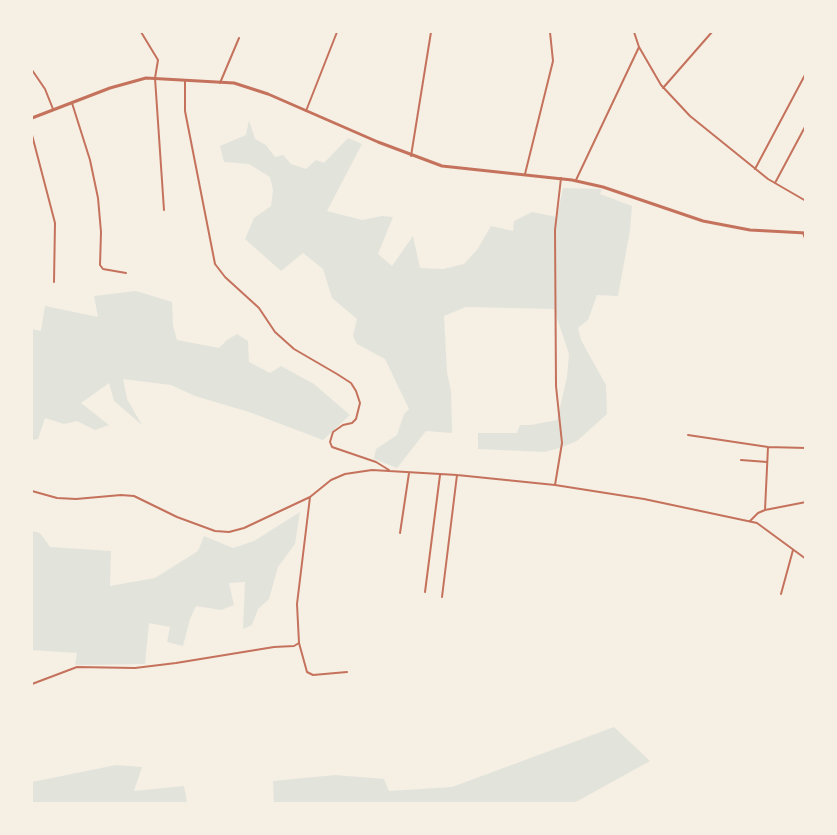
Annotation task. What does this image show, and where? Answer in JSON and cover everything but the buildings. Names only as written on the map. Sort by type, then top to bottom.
[{"type":"street","points":[[141,32],[158,60],[155,78],[164,210]]},
{"type":"street","points":[[306,111],[337,32]]},
{"type":"street","points":[[411,156],[430,32]]},
{"type":"street","points":[[525,174],[554,61],[550,32]]},
{"type":"street","points":[[634,32],[639,46],[663,88],[690,116],[755,169],[806,201]]},
{"type":"street","points":[[663,88],[712,32]]},
{"type":"street","points":[[220,83],[239,39]]},
{"type":"street","points":[[576,180],[639,46]]},
{"type":"street","points":[[32,70],[45,89],[54,110]]},
{"type":"street","points":[[755,169],[806,73]]},
{"type":"street","points":[[32,117],[129,82],[155,78],[241,84],[411,156],[453,168],[576,180],[603,187],[703,222],[750,230],[804,233],[806,241]]},
{"type":"street","points":[[185,81],[185,111],[215,264],[225,277],[259,308],[275,332],[294,350],[351,383],[360,404],[356,419],[333,432],[330,442],[332,447],[376,462],[392,472]]},
{"type":"street","points":[[72,103],[90,160],[98,198],[101,232],[100,265],[103,269],[126,273]]},
{"type":"street","points":[[775,183],[806,125]]},
{"type":"street","points":[[32,135],[54,223],[54,282]]},
{"type":"street","points":[[555,485],[562,443],[556,386],[555,230],[561,178]]},
{"type":"street","points":[[687,435],[768,447],[806,448]]},
{"type":"street","points":[[765,510],[768,447]]},
{"type":"street","points":[[741,460],[767,462]]},
{"type":"street","points":[[32,491],[70,499],[134,496],[177,517],[215,531],[229,532],[244,528],[310,497],[339,476],[353,472],[372,470],[457,475],[555,485],[644,499],[750,522],[770,531],[806,559]]},
{"type":"street","points":[[400,533],[409,473]]},
{"type":"street","points":[[425,592],[440,475]]},
{"type":"street","points":[[442,597],[457,475]]},
{"type":"street","points":[[310,497],[297,593],[299,643],[308,674],[347,672]]},
{"type":"street","points":[[750,522],[758,513],[765,510],[806,502]]},
{"type":"street","points":[[781,594],[793,550]]},
{"type":"street","points":[[32,684],[77,668],[135,668],[299,643]]},
{"type":"shaded area","points":[[249,120],[255,139],[266,145],[275,157],[283,155],[291,164],[306,169],[316,160],[324,163],[348,138],[362,144],[327,211],[362,220],[382,216],[393,217],[378,254],[392,266],[413,236],[420,268],[443,269],[464,264],[477,250],[491,226],[513,231],[514,221],[532,212],[557,217],[563,188],[602,189],[600,194],[632,206],[618,296],[597,295],[588,320],[578,328],[581,340],[606,385],[607,414],[577,441],[560,448],[544,452],[478,449],[478,433],[517,433],[520,425],[557,420],[567,377],[569,354],[554,309],[466,307],[444,316],[447,372],[451,391],[452,433],[426,431],[397,468],[374,459],[376,449],[397,435],[404,414],[409,409],[385,359],[357,344],[353,336],[357,319],[332,298],[323,269],[303,253],[281,271],[245,239],[254,218],[271,206],[273,190],[270,177],[249,164],[224,162],[220,146],[246,135]]},
{"type":"shaded area","points":[[136,291],[172,302],[173,326],[177,340],[219,348],[237,334],[248,341],[249,362],[270,373],[281,366],[314,384],[350,415],[323,440],[249,412],[195,396],[171,385],[123,379],[127,399],[142,425],[114,401],[109,383],[81,403],[109,425],[95,430],[77,421],[64,424],[45,418],[38,439],[32,440],[32,329],[41,331],[45,306],[98,317],[94,296]]},
{"type":"shaded area","points":[[300,512],[295,544],[278,567],[269,599],[258,609],[252,625],[243,629],[245,582],[229,583],[234,605],[221,610],[196,606],[183,646],[167,642],[170,627],[149,623],[145,664],[75,665],[77,653],[32,650],[32,531],[40,533],[50,547],[111,551],[110,586],[155,578],[198,551],[204,536],[233,548],[254,541]]},
{"type":"shaded area","points":[[614,727],[650,761],[574,803],[274,803],[273,781],[335,775],[384,779],[389,791],[452,787]]},
{"type":"shaded area","points":[[116,765],[142,767],[134,791],[184,786],[187,803],[32,803],[32,782]]}]
